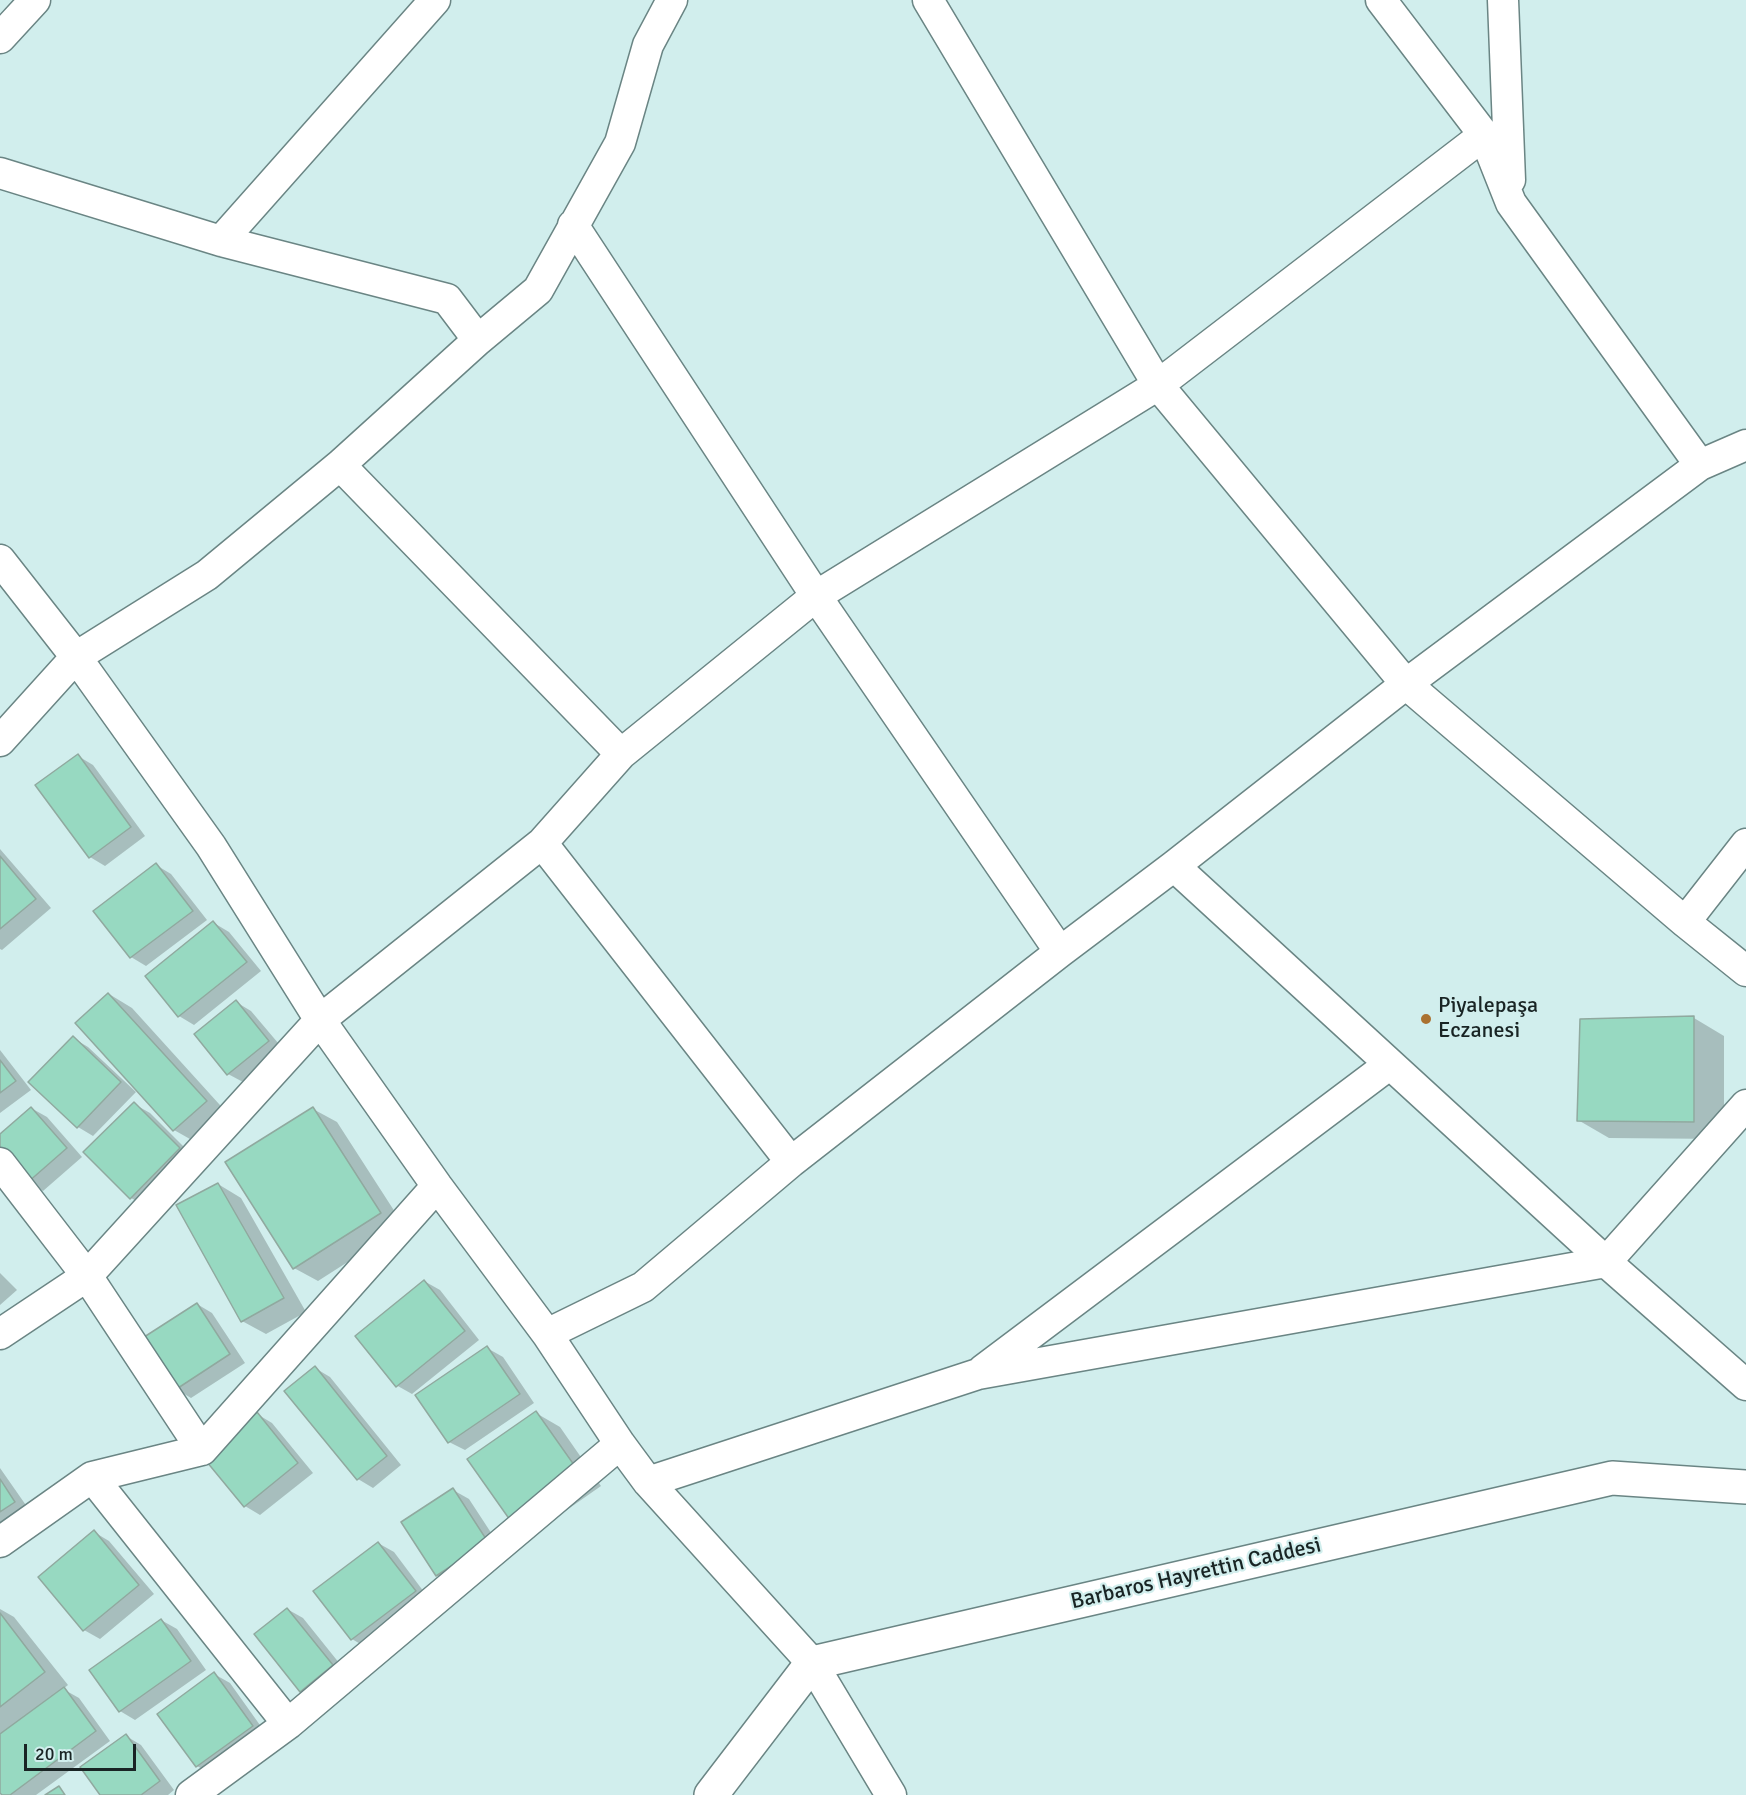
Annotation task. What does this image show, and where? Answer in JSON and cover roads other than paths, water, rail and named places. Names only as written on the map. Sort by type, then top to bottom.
[{"type":"street","points":[[0,38],[35,0]]},
{"type":"street","points":[[221,241],[435,0]]},
{"type":"street","points":[[0,741],[76,657],[207,575],[340,465],[478,340],[538,290],[620,143],[648,45],[672,0]]},
{"type":"street","points":[[928,0],[1158,385],[1406,684],[1685,922],[1746,971]]},
{"type":"street","points":[[1381,0],[1484,135],[1511,203],[1700,465]]},
{"type":"street","points":[[1503,0],[1511,203]]},
{"type":"street","points":[[0,1334],[87,1276],[320,1020],[542,843],[621,754],[816,596],[1158,385],[1484,135]]},
{"type":"street","points":[[0,173],[221,241],[447,299],[478,340]]},
{"type":"street","points":[[573,225],[816,596],[1060,952]]},
{"type":"street","points":[[547,1334],[644,1287],[791,1162],[1406,684],[1700,465],[1746,445]]},
{"type":"street","points":[[340,465],[621,754]]},
{"type":"street","points":[[0,560],[76,657],[211,846],[320,1020],[437,1186],[547,1334],[620,1444],[648,1482],[812,1663],[891,1795]]},
{"type":"street","points":[[542,843],[791,1162]]},
{"type":"street","points":[[1685,922],[1746,844]]},
{"type":"street","points":[[1174,866],[1606,1262],[1746,1385]]},
{"type":"street","points":[[978,1374],[1390,1064]]},
{"type":"street","points":[[648,1482],[978,1374],[1606,1262],[1746,1105]]},
{"type":"street","points":[[0,1163],[87,1276],[202,1450]]},
{"type":"street","points":[[0,1542],[92,1477],[202,1450],[437,1186]]},
{"type":"street","points":[[191,1795],[288,1724],[620,1444]]},
{"type":"street","points":[[92,1477],[288,1724]]},
{"type":"street","name":"Barbaros Hayrettin Caddesi","points":[[812,1663],[1612,1478],[1746,1487]]},
{"type":"street","points":[[711,1795],[812,1663]]},
{"type":"place","name":"Piyalepaşa Eczanesi","points":[[1426,1019]]}]
